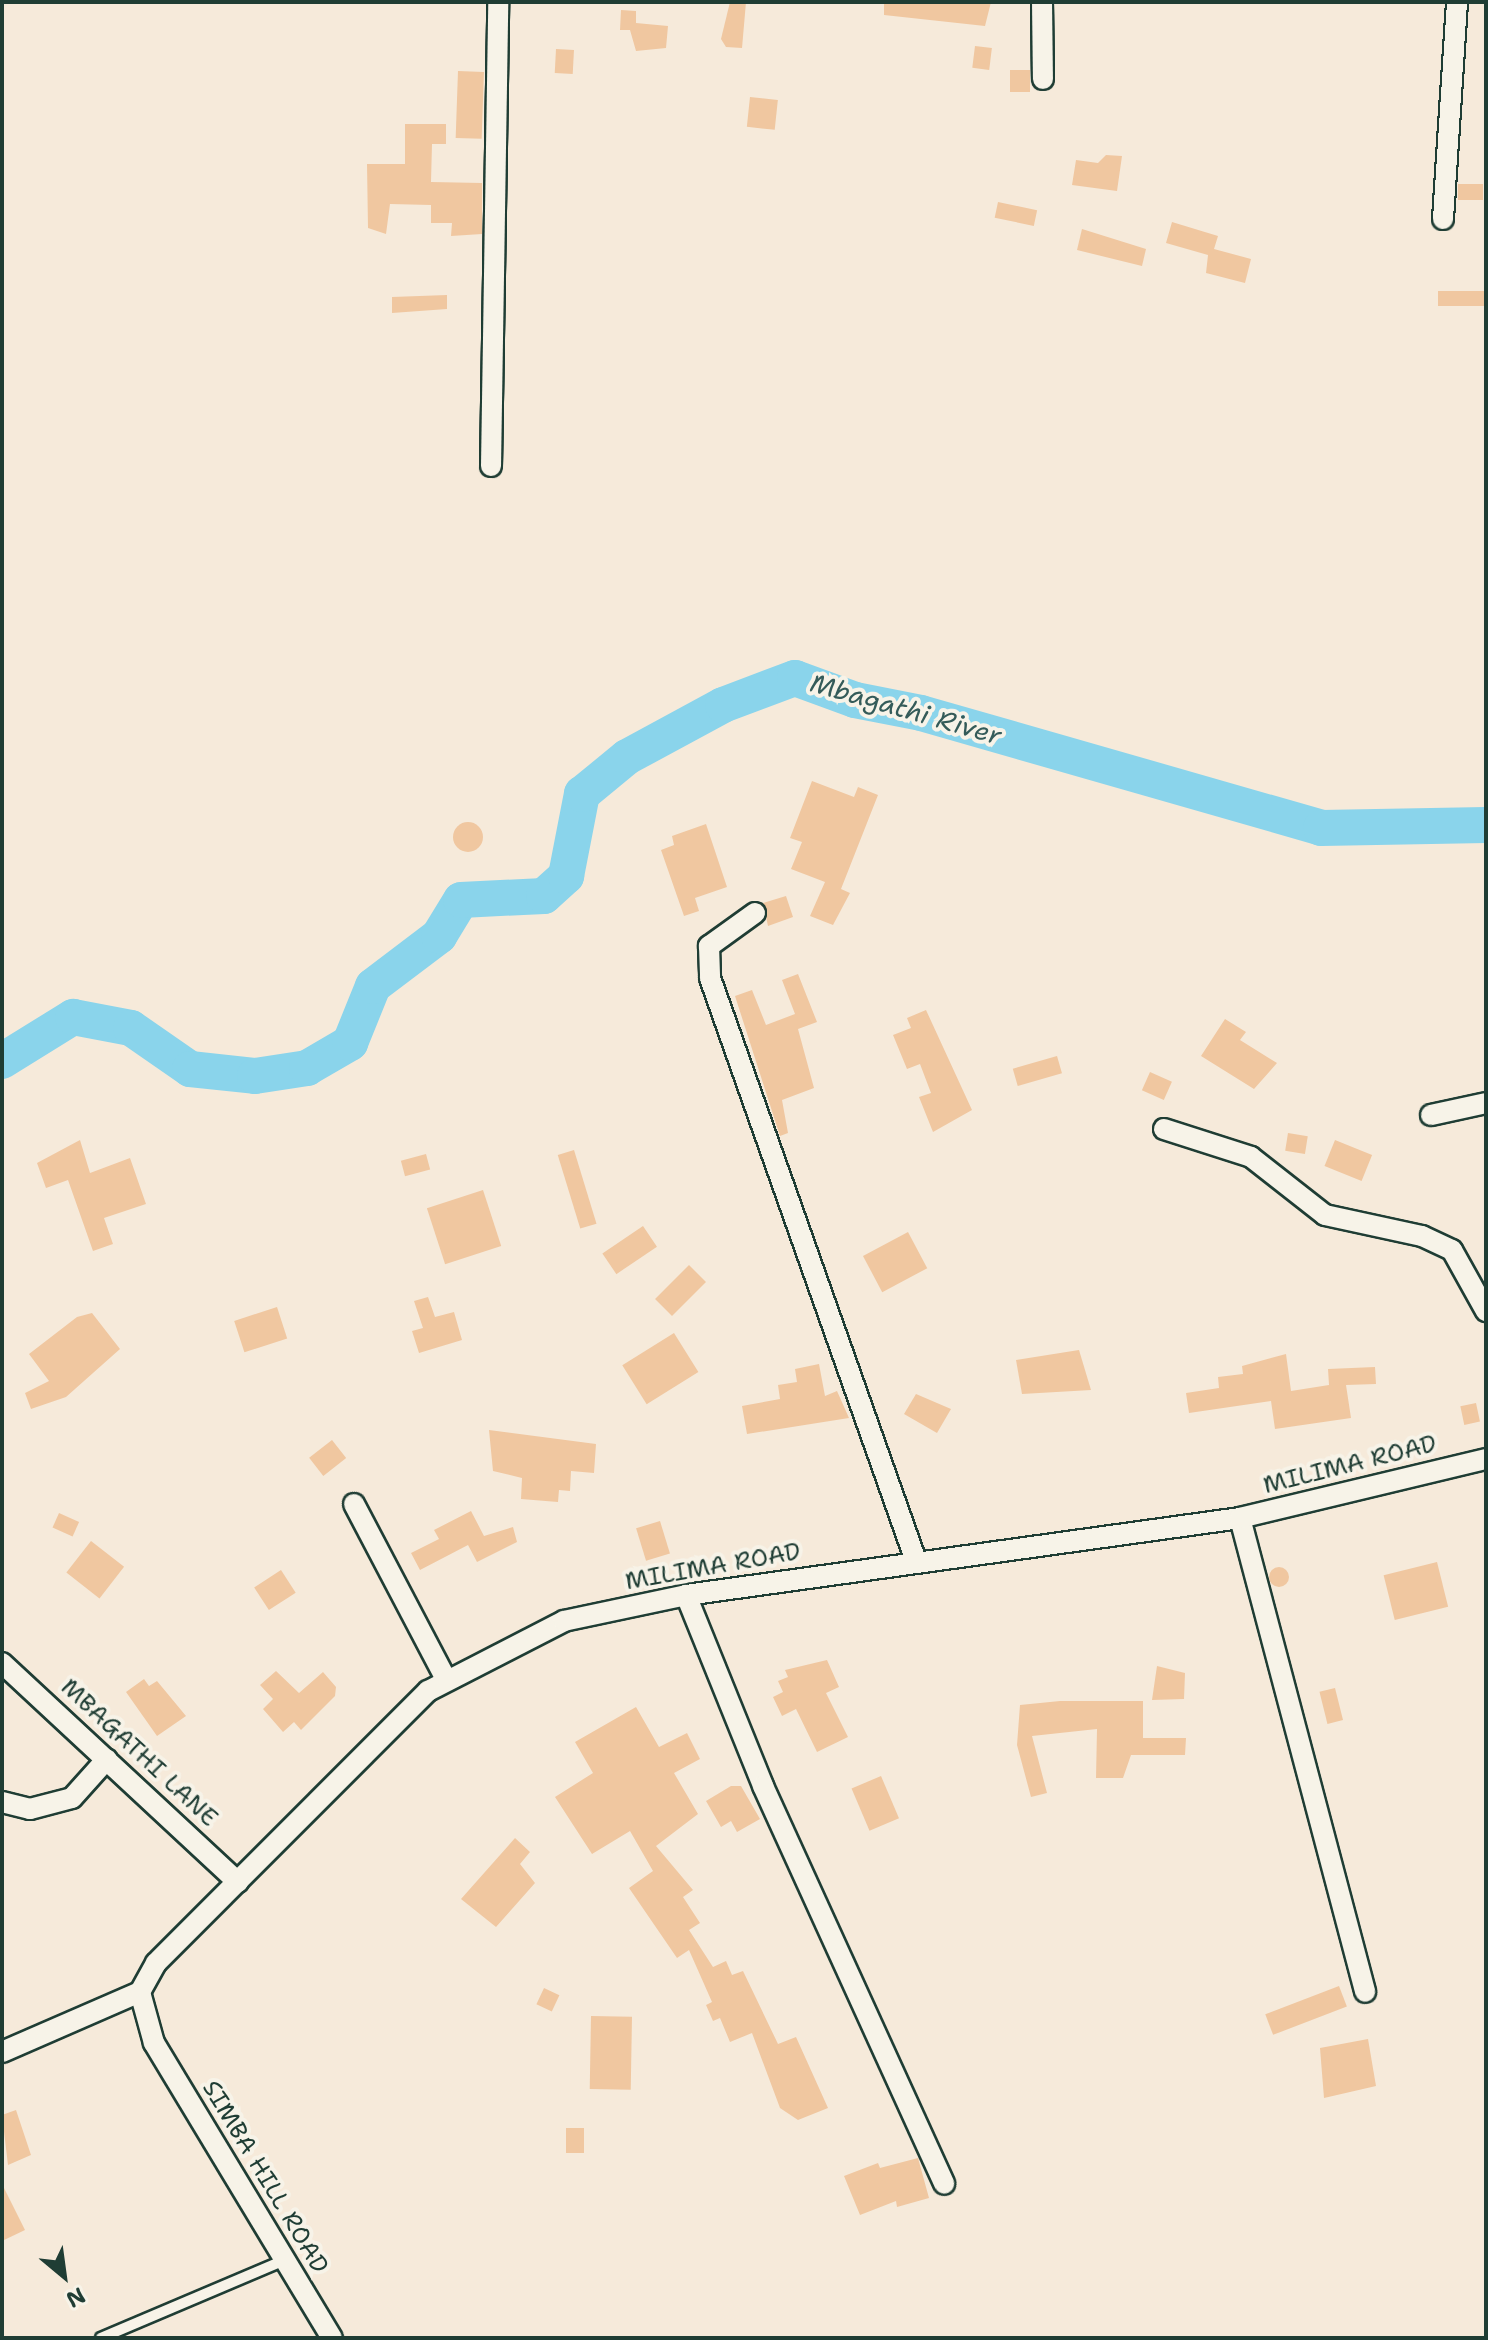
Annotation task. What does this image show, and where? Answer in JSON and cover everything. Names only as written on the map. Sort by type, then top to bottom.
[{"type":"street","points":[[491,466],[498,2]]},
{"type":"street","points":[[1042,2],[1043,79]]},
{"type":"street","points":[[1443,219],[1457,2]]},
{"type":"street","points":[[755,913],[709,946],[710,978],[916,1561]]},
{"type":"street","points":[[1431,1115],[1486,1103]]},
{"type":"street","points":[[1164,1129],[1251,1157],[1325,1215],[1422,1236],[1452,1250],[1465,1263],[1486,1311]]},
{"type":"street","name":"MILIMA ROAD","points":[[140,1992],[156,1963],[446,1679],[564,1621],[686,1595],[1240,1518],[1486,1459]]},
{"type":"street","points":[[354,1504],[446,1679]]},
{"type":"street","points":[[1240,1518],[1365,1992]]},
{"type":"street","points":[[686,1595],[763,1786],[944,2184]]},
{"type":"street","name":"MBAGATHI LANE","points":[[2,1663],[238,1882]]},
{"type":"street","points":[[2,1802],[30,1809],[72,1798],[107,1759]]},
{"type":"street","points":[[2,2052],[140,1992]]},
{"type":"street","name":"SIMBA HILL ROAD","points":[[140,1992],[154,2043],[332,2338]]},
{"type":"lane","points":[[101,2338],[285,2260]]},
{"type":"building","points":[[730,2],[746,2],[742,48],[726,47],[721,39]]},
{"type":"building","points":[[884,2],[991,2],[985,26],[884,15]]},
{"type":"building","points":[[621,10],[636,11],[636,23],[668,26],[666,48],[636,51],[630,30],[620,30]]},
{"type":"building","points":[[975,46],[992,48],[989,70],[972,68]]},
{"type":"building","points":[[556,49],[574,50],[573,74],[555,73]]},
{"type":"building","points":[[1010,70],[1030,70],[1030,92],[1010,92]]},
{"type":"building","points":[[458,71],[484,72],[482,139],[456,138]]},
{"type":"building","points":[[750,97],[778,100],[775,130],[747,127]]},
{"type":"building","points":[[405,124],[446,124],[446,144],[432,144],[431,182],[482,183],[482,234],[451,236],[452,223],[431,223],[431,205],[390,204],[386,234],[368,228],[367,164],[405,164]]},
{"type":"building","points":[[1106,155],[1122,156],[1117,191],[1072,185],[1076,160],[1098,163]]},
{"type":"building","points":[[1458,184],[1483,184],[1483,200],[1458,200]]},
{"type":"building","points":[[998,202],[1037,210],[1034,226],[995,218]]},
{"type":"building","points":[[1172,222],[1218,236],[1214,249],[1251,259],[1245,283],[1206,273],[1208,255],[1166,243]]},
{"type":"building","points":[[1082,229],[1146,249],[1142,266],[1077,250]]},
{"type":"building","points":[[1438,291],[1486,291],[1486,306],[1438,306]]},
{"type":"building","points":[[447,295],[447,309],[392,313],[392,297]]},
{"type":"building","points":[[812,781],[854,797],[858,787],[878,795],[841,889],[850,893],[833,925],[810,916],[825,882],[791,869],[802,842],[790,838]]},
{"type":"building","points":[[468,822],[479,826],[483,837],[479,848],[468,852],[457,848],[453,837],[457,826]]},
{"type":"building","points":[[706,824],[727,887],[695,898],[699,911],[684,916],[661,850],[674,845],[672,836]]},
{"type":"building","points":[[786,896],[793,917],[768,926],[763,903]]},
{"type":"building","points":[[798,974],[817,1022],[798,1029],[814,1088],[782,1100],[788,1133],[780,1136],[735,996],[752,990],[766,1025],[795,1014],[782,980]]},
{"type":"building","points":[[926,1010],[972,1110],[933,1132],[919,1097],[931,1093],[920,1064],[907,1069],[893,1035],[911,1028],[907,1018]]},
{"type":"building","points":[[1225,1019],[1246,1032],[1240,1040],[1277,1063],[1254,1089],[1201,1056]]},
{"type":"building","points":[[1057,1056],[1062,1073],[1018,1086],[1013,1069]]},
{"type":"building","points":[[1150,1072],[1172,1082],[1164,1100],[1142,1090]]},
{"type":"building","points":[[1288,1133],[1308,1136],[1305,1154],[1285,1151]]},
{"type":"building","points":[[80,1140],[90,1173],[130,1158],[146,1204],[104,1218],[113,1244],[93,1251],[68,1180],[46,1188],[37,1163]]},
{"type":"building","points":[[1335,1140],[1372,1155],[1362,1181],[1325,1166]]},
{"type":"building","points":[[574,1150],[597,1224],[580,1229],[558,1155]]},
{"type":"building","points":[[426,1154],[430,1169],[405,1176],[401,1161]]},
{"type":"building","points":[[483,1190],[501,1246],[445,1264],[427,1208]]},
{"type":"building","points":[[643,1226],[657,1247],[616,1274],[602,1253]]},
{"type":"building","points":[[908,1232],[927,1268],[882,1292],[863,1256]]},
{"type":"building","points":[[689,1265],[706,1282],[672,1316],[655,1299]]},
{"type":"building","points":[[428,1297],[435,1317],[454,1312],[462,1340],[419,1353],[412,1331],[423,1328],[414,1301]]},
{"type":"building","points":[[277,1307],[287,1338],[244,1352],[234,1321]]},
{"type":"building","points":[[92,1313],[120,1349],[66,1397],[31,1409],[25,1393],[49,1381],[29,1354],[77,1317]]},
{"type":"building","points":[[674,1333],[698,1372],[647,1404],[622,1365]]},
{"type":"building","points":[[1079,1350],[1091,1390],[1022,1394],[1016,1360]]},
{"type":"building","points":[[1286,1354],[1291,1391],[1329,1385],[1328,1369],[1375,1367],[1376,1384],[1346,1385],[1351,1418],[1275,1429],[1271,1401],[1189,1413],[1186,1393],[1219,1388],[1218,1377],[1243,1374],[1242,1366]]},
{"type":"building","points":[[819,1364],[825,1396],[837,1391],[849,1418],[747,1434],[742,1406],[780,1399],[778,1385],[797,1382],[795,1369]]},
{"type":"building","points":[[916,1394],[951,1409],[937,1433],[904,1414]]},
{"type":"building","points":[[1476,1403],[1480,1422],[1464,1425],[1460,1406]]},
{"type":"building","points":[[489,1430],[596,1444],[594,1473],[571,1471],[570,1491],[559,1490],[558,1502],[521,1499],[522,1478],[493,1471]]},
{"type":"building","points":[[332,1440],[346,1458],[323,1476],[309,1458]]},
{"type":"building","points":[[471,1511],[484,1536],[513,1527],[517,1542],[477,1562],[468,1545],[420,1570],[411,1553],[439,1539],[434,1530]]},
{"type":"building","points":[[59,1513],[79,1522],[73,1537],[52,1528]]},
{"type":"building","points":[[660,1521],[670,1554],[646,1561],[636,1528]]},
{"type":"building","points":[[91,1541],[124,1567],[99,1598],[66,1573]]},
{"type":"building","points":[[1437,1562],[1448,1607],[1395,1620],[1384,1575]]},
{"type":"building","points":[[1275,1567],[1283,1567],[1289,1577],[1283,1587],[1275,1587],[1269,1581],[1269,1573]]},
{"type":"building","points":[[281,1570],[296,1593],[269,1610],[254,1587]]},
{"type":"building","points":[[827,1660],[839,1687],[826,1693],[848,1737],[817,1752],[796,1709],[782,1716],[773,1697],[783,1692],[778,1681],[788,1677],[785,1670]]},
{"type":"building","points":[[1157,1666],[1185,1673],[1184,1699],[1152,1700]]},
{"type":"building","points":[[276,1671],[299,1693],[323,1672],[336,1687],[335,1696],[301,1730],[294,1722],[283,1732],[263,1709],[273,1699],[260,1685]]},
{"type":"building","points":[[144,1679],[149,1686],[157,1681],[186,1716],[157,1736],[126,1692]]},
{"type":"building","points":[[1335,1688],[1343,1720],[1327,1724],[1319,1692]]},
{"type":"building","points":[[1060,1701],[1143,1701],[1143,1738],[1186,1738],[1185,1755],[1131,1755],[1123,1778],[1096,1778],[1097,1729],[1032,1736],[1047,1793],[1031,1797],[1017,1745],[1020,1705]]},
{"type":"building","points":[[636,1707],[659,1747],[687,1733],[700,1759],[674,1773],[698,1814],[656,1846],[693,1890],[683,1897],[700,1923],[689,1930],[713,1967],[726,1961],[732,1975],[743,1971],[778,2044],[796,2037],[828,2108],[798,2120],[780,2108],[752,2033],[730,2042],[720,2018],[713,2021],[706,2005],[712,2002],[689,1950],[677,1958],[629,1888],[653,1871],[630,1831],[592,1854],[555,1797],[593,1773],[575,1742]]},
{"type":"building","points":[[881,1776],[899,1818],[870,1831],[852,1789]]},
{"type":"building","points":[[731,1786],[741,1786],[760,1819],[737,1832],[731,1821],[721,1827],[706,1801]]},
{"type":"building","points":[[515,1838],[530,1852],[520,1864],[535,1883],[496,1927],[461,1899]]},
{"type":"building","points":[[1339,1986],[1347,2007],[1273,2035],[1265,2014]]},
{"type":"building","points":[[544,1988],[559,1995],[552,2011],[536,2004]]},
{"type":"building","points":[[591,2016],[632,2017],[631,2090],[590,2089]]},
{"type":"building","points":[[1368,2039],[1376,2086],[1324,2098],[1320,2048]]},
{"type":"building","points":[[16,2110],[31,2155],[8,2165],[2,2115]]},
{"type":"building","points":[[566,2128],[584,2128],[584,2153],[566,2153]]},
{"type":"building","points":[[918,2158],[929,2198],[897,2207],[896,2201],[860,2215],[844,2176],[878,2163],[880,2168]]},
{"type":"building","points":[[2,2184],[25,2230],[2,2241]]},
{"type":"waterway","name":"Mbagathi River","points":[[2,1061],[73,1017],[131,1028],[190,1069],[255,1076],[307,1068],[350,1043],[373,986],[439,936],[461,900],[544,896],[566,876],[582,794],[627,757],[723,705],[795,678],[855,700],[921,713],[1321,828],[1486,825]]}]
